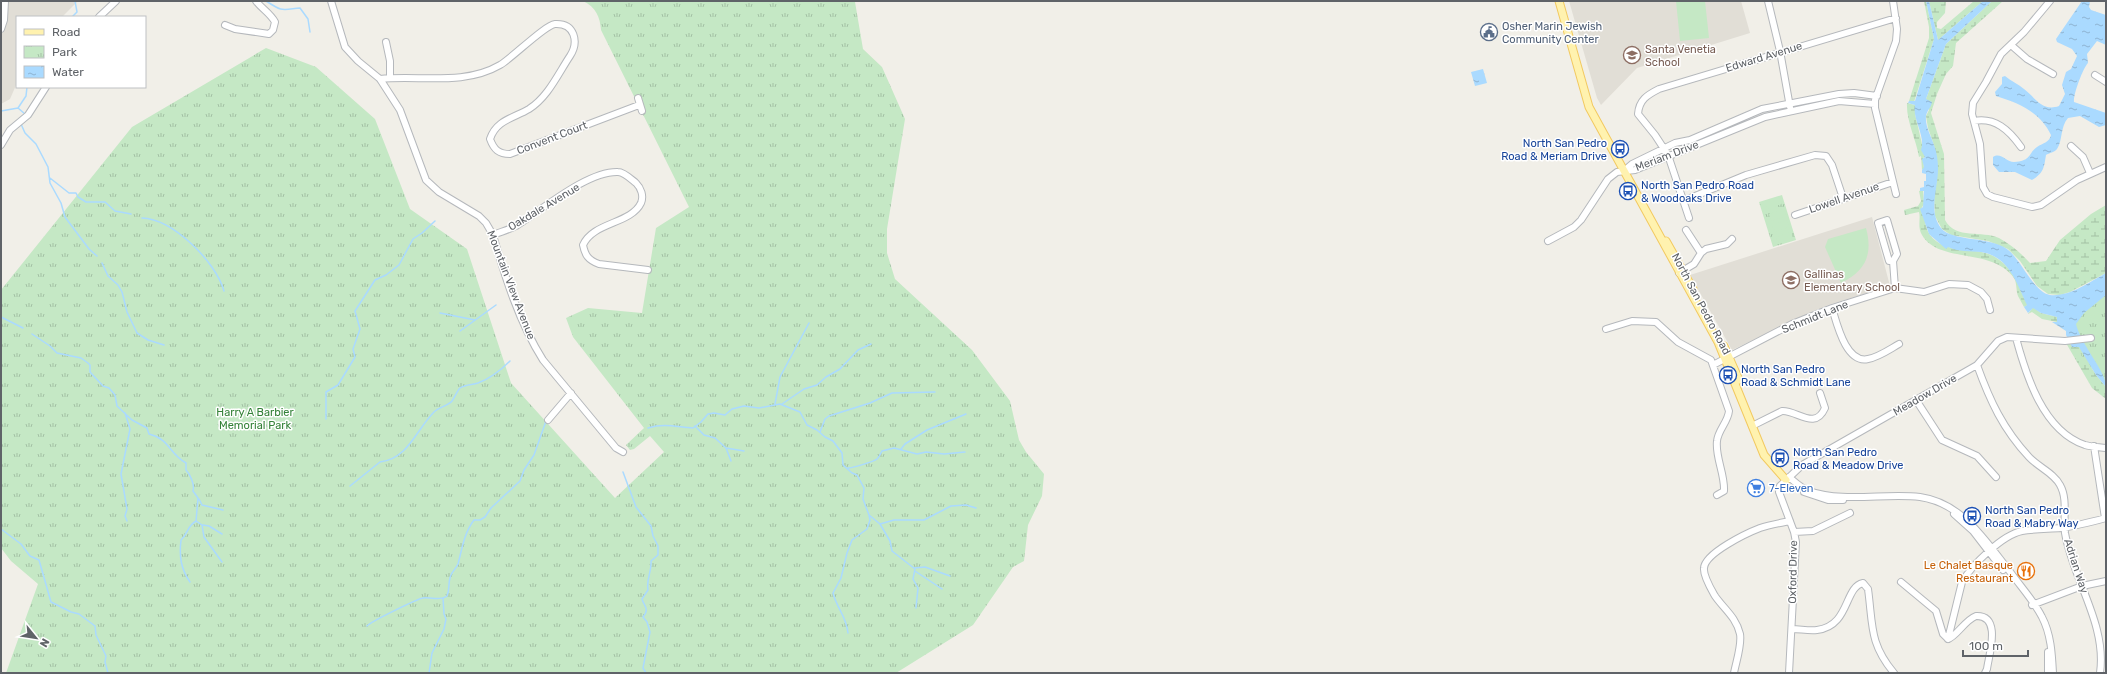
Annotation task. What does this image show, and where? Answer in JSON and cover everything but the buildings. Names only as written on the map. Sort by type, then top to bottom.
[{"type":"main road","name":"North San Pedro Road","points":[[1559,1],[1589,107],[1635,189],[1639,200],[1681,272],[1728,358],[1764,454],[1787,479]]},
{"type":"street","points":[[1,29],[4,20],[5,1]]},
{"type":"street","points":[[100,16],[116,1]]},
{"type":"street","points":[[225,26],[269,34],[273,30],[275,22],[269,12],[261,8],[256,1]]},
{"type":"street","points":[[332,4],[337,1]]},
{"type":"street","points":[[1768,1],[1780,51],[1791,110]]},
{"type":"street","points":[[1893,1],[1896,18],[1896,41],[1875,104],[1896,194]]},
{"type":"street","points":[[2050,1],[1996,62],[1973,103],[1974,121],[1980,144],[1983,188],[1987,194],[1993,197],[2012,201],[2024,206],[2036,206],[2090,173],[2106,167]]},
{"type":"street","name":"Mountain View Avenue","points":[[332,4],[345,47],[358,61],[380,79],[402,114],[426,180],[439,192],[479,216],[493,235],[526,330],[543,360],[616,448],[623,452]]},
{"type":"street","name":"Edward Avenue","points":[[1663,148],[1655,135],[1642,121],[1638,114],[1638,106],[1644,97],[1659,89],[1780,51],[1896,18]]},
{"type":"street","name":"Convent Court","points":[[380,79],[453,78],[480,74],[499,66],[548,26],[557,24],[563,25],[572,32],[576,42],[573,52],[542,99],[529,109],[496,126],[490,139],[496,151],[502,154],[510,154],[640,105]]},
{"type":"street","points":[[386,42],[390,61],[390,78]]},
{"type":"street","points":[[2011,45],[2027,59],[2053,74]]},
{"type":"street","points":[[2095,75],[2106,82]]},
{"type":"street","points":[[1,145],[10,130],[28,115],[45,88]]},
{"type":"street","name":"Meriam Drive","points":[[1624,170],[1632,164],[1663,148],[1675,143],[1690,140],[1750,114],[1839,94],[1854,93],[1877,96]]},
{"type":"street","name":"Meriam Drive","points":[[1624,170],[1635,170],[1668,155],[1746,124],[1791,110],[1839,101],[1875,104]]},
{"type":"street","points":[[1974,121],[1983,119],[1994,122],[2012,134],[2021,147]]},
{"type":"street","points":[[2071,146],[2083,157],[2090,173]]},
{"type":"street","points":[[1663,148],[1668,155],[1690,218]]},
{"type":"street","points":[[1683,201],[1746,175],[1815,155],[1826,156],[1829,160],[1843,198]]},
{"type":"street","points":[[1548,241],[1574,227],[1581,220],[1608,179],[1617,172],[1624,170]]},
{"type":"street","name":"Oakdale Avenue","points":[[493,235],[516,226],[574,187],[598,177],[620,172],[629,177],[640,188],[642,197],[641,202],[632,212],[590,234],[583,245],[585,253],[592,262],[598,264],[648,270]]},
{"type":"street","name":"Lowell Avenue","points":[[1795,215],[1893,182]]},
{"type":"street","points":[[1893,261],[1889,260],[1878,223],[1887,220],[1897,254],[1893,261],[1895,288]]},
{"type":"street","points":[[1686,230],[1701,253]]},
{"type":"street","points":[[1681,272],[1694,264],[1701,253],[1706,249],[1727,244],[1732,239]]},
{"type":"street","name":"Schmidt Lane","points":[[1713,365],[1792,324],[1832,308],[1895,288],[1924,292],[1950,284],[1968,285],[1981,292],[1987,299],[1990,310]]},
{"type":"street","points":[[1832,308],[1841,335],[1851,354],[1857,358],[1862,360],[1870,359],[1899,344]]},
{"type":"street","points":[[1606,329],[1632,320],[1656,322],[1678,342],[1704,356],[1713,365],[1729,411],[1717,439],[1717,446],[1725,481],[1724,491],[1717,495]]},
{"type":"street","name":"Meadow Drive","points":[[1787,479],[1802,465],[1977,365],[1998,341],[2007,337],[2065,341],[2091,338]]},
{"type":"street","points":[[2016,338],[2033,392],[2047,413],[2060,428],[2077,441],[2106,448]]},
{"type":"street","name":"Adrian Way","points":[[1977,365],[1991,404],[2011,437],[2030,459],[2055,478],[2064,494],[2065,527],[2071,557],[2103,638],[2100,673]]},
{"type":"street","points":[[548,420],[571,393]]},
{"type":"street","points":[[1754,425],[1782,411],[1808,419],[1818,418],[1825,408],[1820,393]]},
{"type":"street","points":[[1916,400],[1942,440],[1977,456],[1996,477]]},
{"type":"street","points":[[1948,639],[1962,582],[1966,575],[1990,550],[2010,535],[2021,531],[2065,527],[2105,518],[2094,446]]},
{"type":"street","name":"Oxford Drive","points":[[1787,479],[1778,490],[1794,532],[1796,543],[1789,673]]},
{"type":"street","name":"North San Pedro Road","points":[[1787,479],[1808,494],[1828,500],[1920,501],[1935,505],[1956,516],[1973,531],[1990,550],[2043,618],[2048,635],[2053,673]]},
{"type":"street","points":[[1794,532],[1813,531],[1850,513]]},
{"type":"street","points":[[1734,673],[1740,636],[1738,628],[1735,618],[1716,597],[1708,583],[1703,569],[1711,556],[1735,540],[1761,528],[1790,521]]},
{"type":"street","points":[[2033,605],[2082,586],[2106,581]]},
{"type":"street","points":[[1901,582],[1936,611],[1943,634],[1948,639]]},
{"type":"street","points":[[1792,629],[1818,630],[1836,623],[1842,615],[1857,585],[1863,583],[1868,589],[1873,638],[1879,651],[1894,673]]},
{"type":"street","name":"North San Pedro Road","points":[[2033,605],[2045,636],[2048,650],[2048,673]]},
{"type":"street","points":[[1948,639],[1953,637],[1966,622],[1976,616],[1981,616],[1988,622],[1993,633],[1987,669],[1984,673]]},
{"type":"shaded area","points":[[1,1],[78,1],[63,16],[16,16],[16,85],[10,99],[1,104]]},
{"type":"shaded area","name":"Santa Venetia School","points":[[1569,1],[1741,1],[1750,33],[1637,68],[1601,105],[1597,98]]},
{"type":"shaded area","name":"Gallinas Elementary School","points":[[1872,217],[1890,286],[1828,305],[1732,350],[1690,275]]},
{"type":"green space","name":"Harry A Barbier Memorial Park","points":[[583,1],[856,1],[863,49],[882,67],[905,119],[887,229],[887,253],[895,279],[972,350],[1010,401],[1019,440],[1026,452],[1044,474],[1042,496],[1028,525],[1024,561],[1013,567],[973,625],[896,673],[6,673],[38,584],[11,561],[1,548],[1,290],[132,127],[266,48],[316,67],[375,119],[410,209],[467,249],[511,383],[615,498],[664,452],[650,436],[634,449],[630,450],[626,445],[644,428],[573,337],[566,318],[588,308],[642,313],[656,228],[689,207],[601,30],[600,21],[594,9]]},
{"type":"green space","points":[[1676,1],[1705,1],[1709,38],[1680,41]]},
{"type":"green space","points":[[1924,1],[1926,1],[1934,39],[1914,102],[1909,101],[1929,38],[1929,27]]},
{"type":"green space","points":[[1929,1],[1946,1],[1945,13],[1937,22],[1937,28],[1941,29],[1974,1],[1983,1],[1938,40]]},
{"type":"green space","points":[[1992,1],[2003,1],[1956,43],[1953,66],[1946,74],[1937,94],[1931,113],[1944,154],[1945,220],[1950,226],[1962,232],[1999,238],[2015,249],[2030,263],[2046,261],[2060,240],[2091,214],[2106,205],[2106,273],[2070,292],[2060,295],[2048,294],[2037,286],[2020,261],[2008,249],[1988,241],[1951,235],[1942,229],[1935,216],[1934,197],[1937,179],[1934,145],[1928,128],[1926,116],[1929,110],[1926,99],[1946,44]]},
{"type":"green space","points":[[1907,103],[1915,105],[1915,114],[1925,157],[1923,158],[1924,168],[1922,170],[1921,156],[1919,157],[1907,110]]},
{"type":"green space","points":[[1923,190],[1924,204],[1921,209],[1930,235],[1937,242],[1945,246],[1981,252],[2004,263],[2013,274],[2028,305],[2024,307],[2018,296],[2014,278],[2004,268],[1993,262],[1980,258],[1940,250],[1930,244],[1922,235],[1919,226],[1919,212],[1905,215],[1904,210],[1918,206],[1921,201],[1919,191]]},
{"type":"green space","points":[[1782,195],[1796,240],[1773,247],[1759,202]]},
{"type":"green space","points":[[1779,197],[1782,204],[1767,209],[1765,202]]},
{"type":"green space","points":[[1783,209],[1786,216],[1771,221],[1769,214]]},
{"type":"green space","points":[[1787,220],[1789,227],[1775,232],[1772,225]]},
{"type":"green space","points":[[1866,228],[1869,246],[1866,261],[1856,273],[1841,283],[1825,247],[1828,239]]},
{"type":"green space","points":[[1791,232],[1793,239],[1779,244],[1776,237]]},
{"type":"green space","points":[[2106,286],[2106,384],[2082,357],[2066,312]]},
{"type":"green space","points":[[2033,307],[2041,313],[2057,317],[2057,322],[2042,319],[2032,312],[2028,314]]},
{"type":"green space","points":[[2066,343],[2070,343],[2072,347],[2079,347],[2096,375],[2106,387],[2106,399],[2092,388]]},
{"type":"water","points":[[1926,1],[1929,1],[1938,40],[1983,1],[1992,1],[1946,44],[1926,99],[1932,102],[1926,116],[1926,120],[1938,160],[1938,177],[1934,207],[1937,221],[1941,228],[1953,235],[1991,242],[2007,249],[2038,288],[2044,293],[2050,295],[2065,294],[2106,273],[2106,295],[2084,313],[2076,324],[2083,340],[2102,373],[2106,387],[2096,375],[2079,347],[2072,347],[2066,335],[2066,331],[2052,322],[2057,322],[2057,317],[2041,313],[2033,308],[2028,313],[2024,307],[2027,305],[2011,272],[1999,259],[1981,252],[1960,251],[1948,247],[1946,249],[1929,234],[1920,209],[1923,207],[1924,191],[1920,191],[1920,188],[1924,187],[1924,181],[1926,181],[1926,174],[1922,173],[1924,167],[1922,159],[1925,157],[1921,150],[1922,139],[1915,116],[1915,105],[1908,103],[1909,101],[1915,101],[1934,39]]},
{"type":"water","points":[[2082,1],[2090,1],[2089,7],[2091,10],[2106,15],[2106,45],[2097,41],[2087,54],[2088,63],[2079,82],[2074,102],[2106,113],[2106,125],[2099,127],[2080,116],[2068,118],[2065,122],[2057,149],[2046,155],[2043,169],[2039,175],[2032,180],[2015,172],[1999,172],[1993,165],[1993,157],[2001,156],[2011,162],[2024,160],[2034,149],[2048,141],[2051,135],[2035,114],[2021,105],[1996,96],[1995,92],[2002,84],[2002,77],[2005,76],[2044,106],[2059,106],[2065,94],[2062,85],[2066,72],[2071,69],[2077,56],[2072,49],[2057,42],[2056,39]]},
{"type":"water","points":[[1483,69],[1487,83],[1475,86],[1471,72]]},
{"type":"waterway","points":[[73,16],[77,12],[75,1]]},
{"type":"waterway","points":[[266,1],[282,9],[300,8],[308,19],[310,32]]},
{"type":"waterway","points":[[1,111],[18,108],[26,96],[27,88]]},
{"type":"waterway","points":[[18,108],[25,114]]},
{"type":"waterway","points":[[21,124],[25,133],[36,144],[48,167],[50,183],[61,203],[65,217],[89,249],[97,256]]},
{"type":"waterway","points":[[50,178],[69,193],[76,193],[78,197],[86,202],[105,202],[115,211],[131,214]]},
{"type":"waterway","points":[[142,218],[154,220],[167,226],[192,244],[203,255],[212,268],[224,291]]},
{"type":"waterway","points":[[326,419],[326,392],[338,385],[355,357],[353,349],[360,329],[355,311],[375,280],[386,275],[399,265],[413,239],[435,221]]},
{"type":"waterway","points":[[102,263],[108,276],[118,285],[122,292],[127,312],[137,333],[148,340],[164,345]]},
{"type":"waterway","points":[[460,331],[496,305]]},
{"type":"waterway","points":[[440,313],[475,320]]},
{"type":"waterway","points":[[1,317],[23,328]]},
{"type":"waterway","points":[[775,404],[780,377],[809,323]]},
{"type":"waterway","points":[[32,334],[50,346],[57,353],[81,358],[88,363],[90,365],[90,372],[103,386],[109,388],[115,395],[117,406],[132,420],[147,428],[149,434],[161,439],[180,459],[186,463],[186,470],[193,483],[193,491],[198,498],[196,521],[202,525],[204,537],[222,562]]},
{"type":"waterway","points":[[782,404],[804,389],[817,385],[826,377],[840,369],[858,350],[871,344]]},
{"type":"waterway","points":[[350,486],[380,462],[390,460],[405,450],[434,412],[450,403],[460,388],[487,379],[510,361]]},
{"type":"waterway","points":[[820,432],[825,419],[829,416],[870,403],[892,393],[935,392]]},
{"type":"waterway","points":[[648,428],[665,426],[693,428],[708,414],[714,413],[725,415],[732,409],[744,406],[759,408],[780,404],[800,412],[807,425],[833,441],[842,453],[843,465],[852,473],[857,475],[864,488],[863,499],[869,515],[880,524],[890,541],[892,551],[915,569],[913,579],[918,588],[916,608]]},
{"type":"waterway","points":[[125,413],[130,429],[121,474],[127,509],[125,516],[127,521]]},
{"type":"waterway","points":[[901,449],[905,444],[927,430],[966,414]]},
{"type":"waterway","points":[[367,626],[419,599],[442,598],[447,596],[452,572],[458,564],[468,530],[474,520],[480,520],[485,517],[491,508],[520,481],[524,470],[534,455],[546,421]]},
{"type":"waterway","points":[[695,426],[704,435],[715,438],[726,448],[744,451]]},
{"type":"waterway","points":[[726,448],[731,461]]},
{"type":"waterway","points":[[848,468],[875,460],[882,451],[894,448],[917,454],[926,452],[944,454],[965,452]]},
{"type":"waterway","points":[[623,472],[636,507],[651,526],[653,536],[658,546],[658,555],[651,561],[648,590],[642,599],[646,608],[646,612],[643,617],[647,622],[650,632],[643,668],[646,673]]},
{"type":"waterway","points":[[199,499],[202,505],[223,510]]},
{"type":"waterway","points":[[880,524],[894,520],[924,520],[951,506],[966,505],[976,508]]},
{"type":"waterway","points":[[848,633],[845,621],[833,593],[841,578],[852,540],[867,529],[870,520],[869,515]]},
{"type":"waterway","points":[[190,582],[181,562],[181,540],[191,525],[196,521]]},
{"type":"waterway","points":[[203,525],[209,526],[222,534]]},
{"type":"waterway","points":[[1,529],[21,544],[30,556],[39,560],[51,602],[71,612],[79,614],[95,626],[96,635],[106,656],[105,662],[108,673]]},
{"type":"waterway","points":[[914,568],[925,567],[950,576]]},
{"type":"waterway","points":[[915,571],[942,589]]},
{"type":"waterway","points":[[429,673],[432,653],[444,629],[446,619],[444,614],[443,598]]},
{"type":"place","name":"Osher Marin Jewish Community Center","points":[[1489,32]]},
{"type":"place","name":"Santa Venetia School","points":[[1632,55]]},
{"type":"place","name":"North San Pedro Road & Meriam Drive","points":[[1620,149]]},
{"type":"place","name":"North San Pedro Road & Woodoaks Drive","points":[[1628,191]]},
{"type":"place","name":"Gallinas Elementary School","points":[[1791,280]]},
{"type":"place","name":"North San Pedro Road & Schmidt Lane","points":[[1728,375]]},
{"type":"place","name":"North San Pedro Road & Meadow Drive","points":[[1780,458]]},
{"type":"place","name":"7-Eleven","points":[[1756,488]]},
{"type":"place","name":"North San Pedro Road & Mabry Way","points":[[1972,516]]},
{"type":"place","name":"Le Chalet Basque Restaurant","points":[[2026,571]]}]
